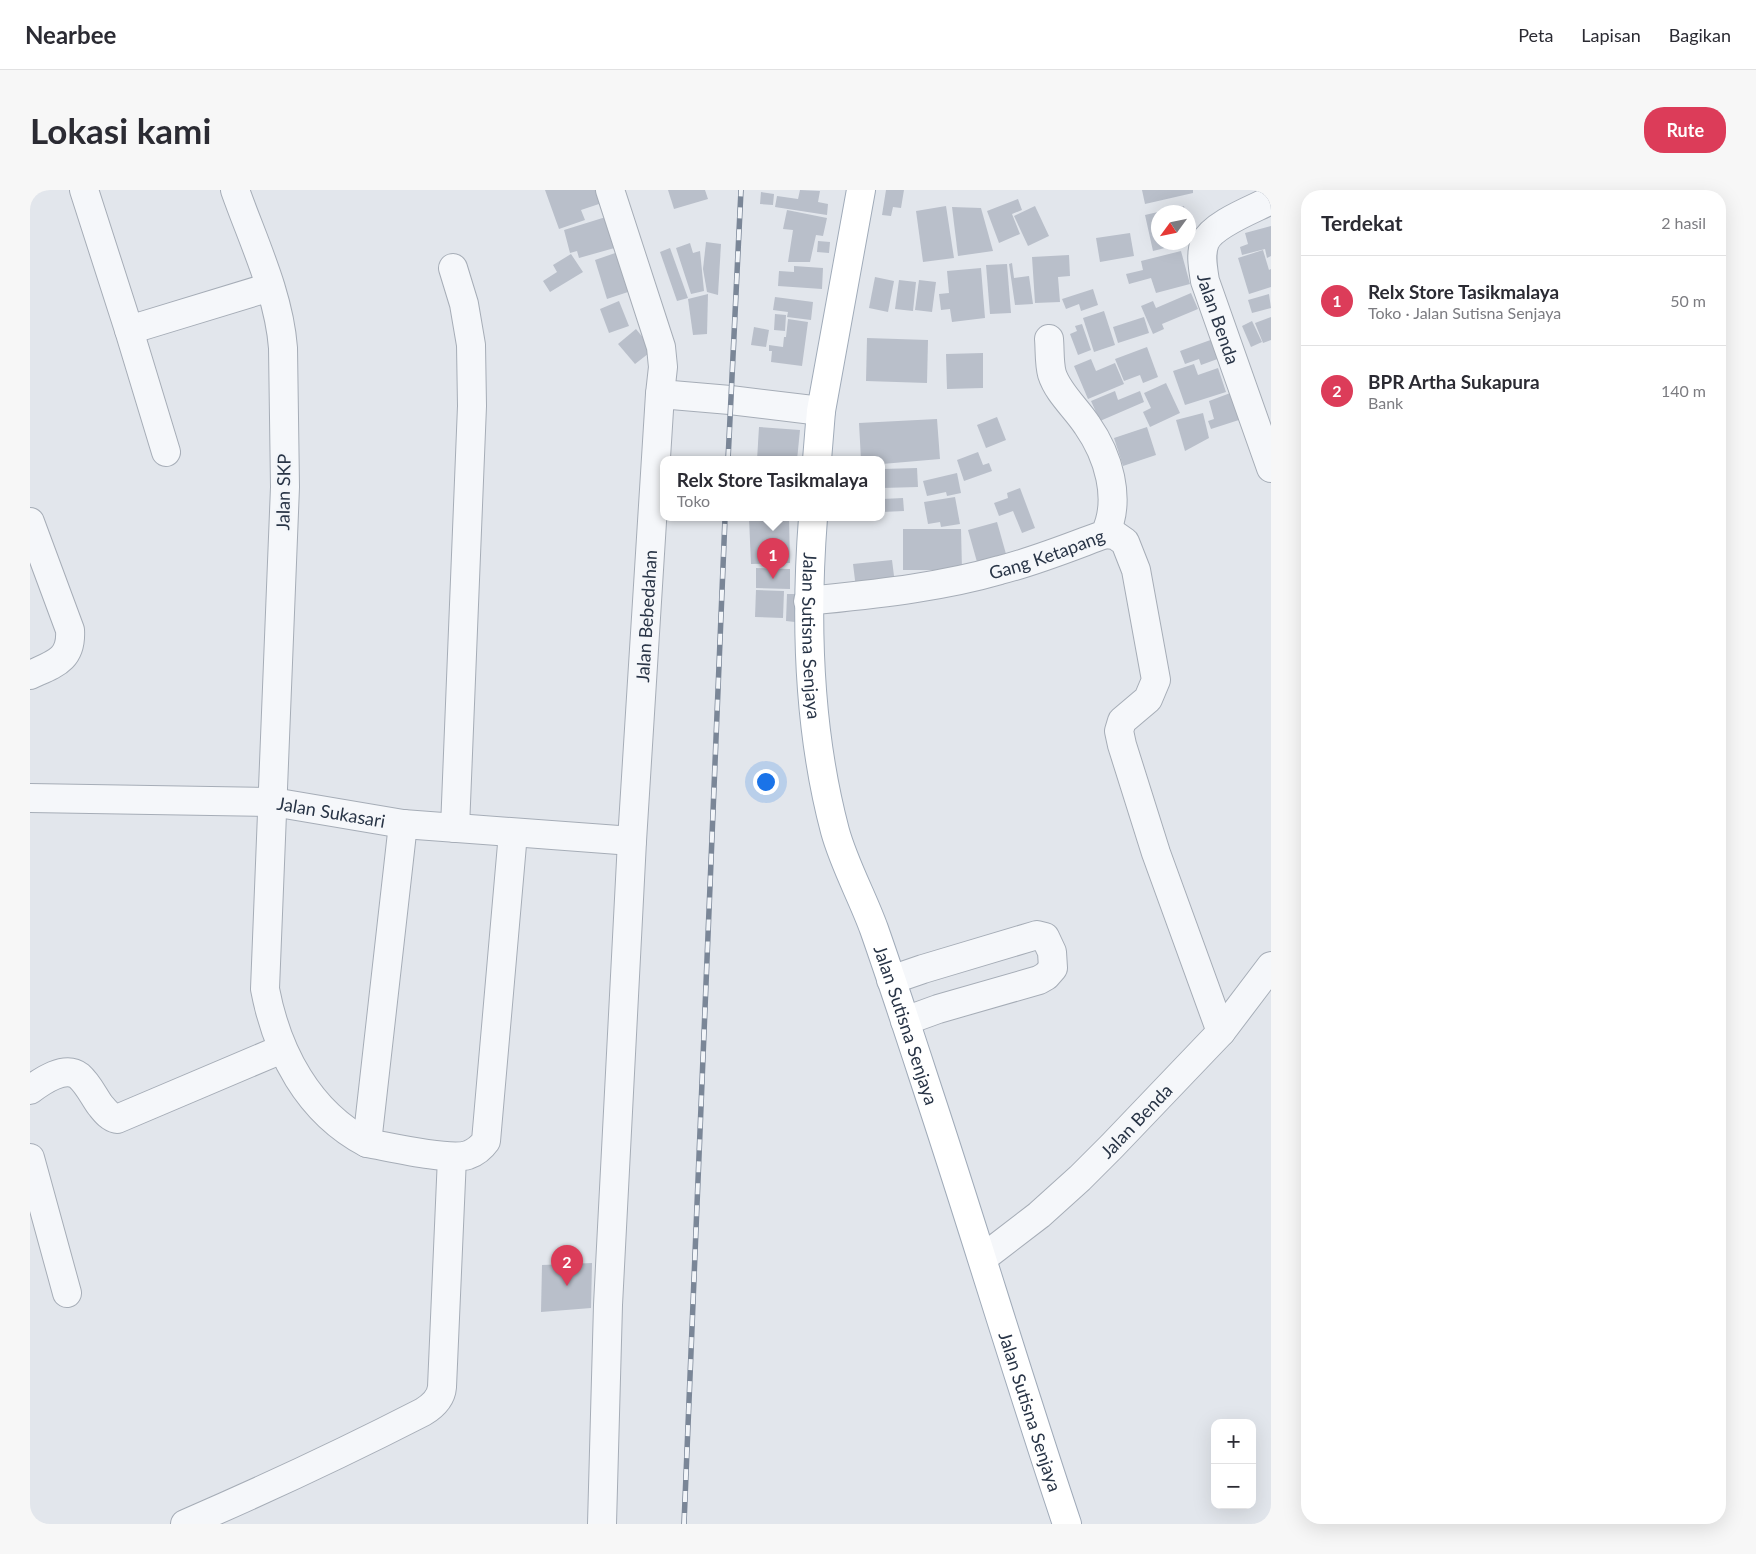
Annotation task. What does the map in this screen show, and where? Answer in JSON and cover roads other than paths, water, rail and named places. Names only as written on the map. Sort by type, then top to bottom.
[{"type":"main road","points":[[817,456],[821,411],[861,190]]},
{"type":"main road","name":"Jalan Sutisna Senjaya","points":[[813,521],[808,601],[810,667],[817,741],[825,788],[836,834],[873,927],[905,1021],[983,1258],[1001,1321],[1067,1524]]},
{"type":"street","points":[[84,190],[166,452]]},
{"type":"street","name":"Jalan SKP","points":[[235,190],[270,287],[282,332],[283,348],[285,487],[265,988],[270,1014],[282,1049],[300,1083],[319,1107],[346,1130],[367,1143]]},
{"type":"street","name":"Jalan Bebedahan","points":[[602,1524],[608,1305],[632,841],[660,394],[664,367],[661,347],[610,190]]},
{"type":"street","name":"Jalan Benda","points":[[1270,459],[1205,281],[1203,256],[1206,240],[1214,230],[1271,200]]},
{"type":"street","points":[[453,268],[464,304],[471,345],[472,406],[455,828]]},
{"type":"street","points":[[129,330],[270,287]]},
{"type":"street","name":"Gang Ketapang","points":[[808,601],[880,594],[974,577],[1030,561],[1105,534],[1110,523],[1113,501],[1108,471],[1088,426],[1056,383],[1051,368],[1049,339]]},
{"type":"street","points":[[660,394],[821,411]]},
{"type":"street","points":[[30,522],[70,630],[71,641],[67,651],[59,661],[30,676]]},
{"type":"street","points":[[1105,534],[1115,535],[1125,542],[1136,570],[1156,680],[1148,700],[1122,721],[1119,731],[1122,745],[1156,853],[1221,1032]]},
{"type":"street","name":"Jalan Sukasari","points":[[30,798],[273,802],[403,824],[632,841]]},
{"type":"street","points":[[403,824],[367,1143],[452,1157],[468,1155],[476,1151],[481,1148],[487,1138],[513,833]]},
{"type":"street","points":[[891,980],[1037,935],[1045,937],[1052,952],[1053,968],[1046,976],[1039,980],[938,1009],[905,1021]]},
{"type":"street","name":"Jalan Benda","points":[[983,1258],[1039,1215],[1080,1178],[1160,1097],[1221,1032],[1271,966]]},
{"type":"street","points":[[30,1090],[53,1076],[66,1072],[74,1073],[88,1086],[104,1110],[111,1117],[117,1119],[282,1049]]},
{"type":"street","points":[[185,1524],[330,1459],[423,1412],[439,1398],[442,1387],[452,1157]]},
{"type":"street","points":[[30,1158],[67,1293]]},
{"type":"railway","points":[[728,456],[741,190]]},
{"type":"railway","points":[[684,1524],[725,521]]},
{"type":"place","name":"Relx Store Tasikmalaya","points":[[773,579]]},
{"type":"place","name":"BPR Artha Sukapura","points":[[567,1286]]}]
